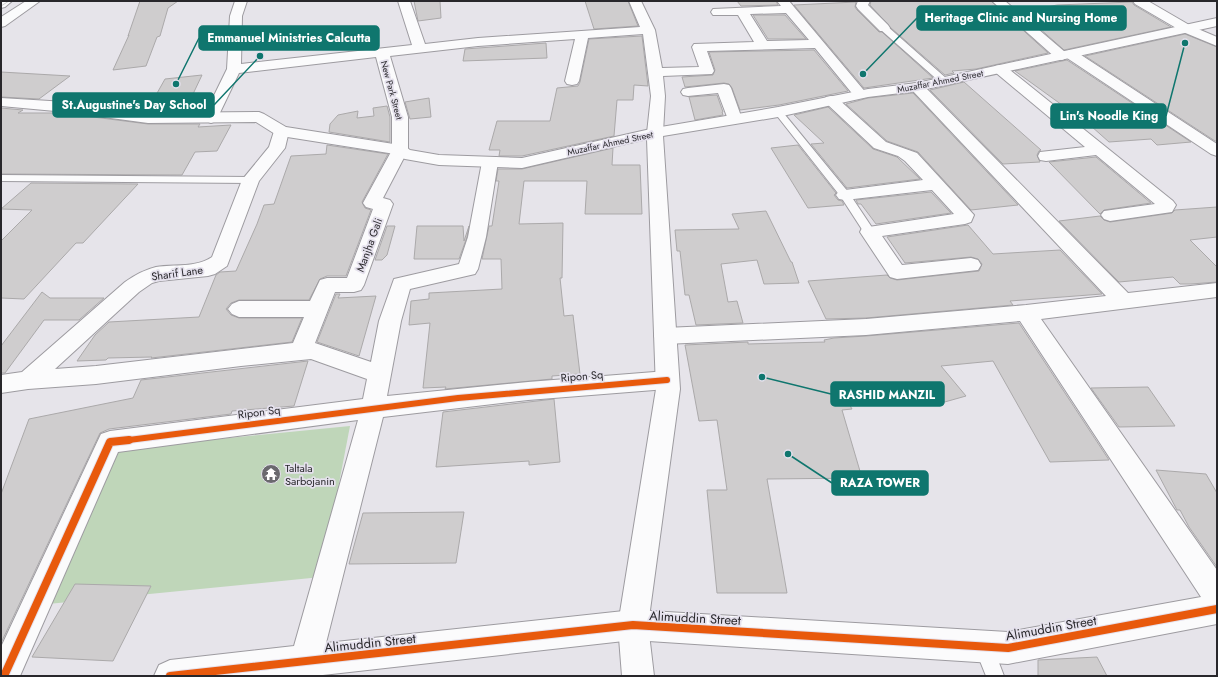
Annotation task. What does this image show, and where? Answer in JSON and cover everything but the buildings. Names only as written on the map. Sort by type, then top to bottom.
[{"type":"street","points":[[1,4],[6,1]]},
{"type":"street","points":[[1,23],[34,1]]},
{"type":"street","points":[[211,118],[234,69],[236,16],[240,1]]},
{"type":"street","points":[[404,1],[420,48]]},
{"type":"street","points":[[635,1],[651,37],[658,96],[655,133],[668,389],[633,625],[638,676]]},
{"type":"street","points":[[864,1],[862,6],[884,28]]},
{"type":"street","points":[[998,1],[1066,56],[1217,151]]},
{"type":"street","points":[[1140,1],[1187,29],[1217,42]]},
{"type":"street","points":[[717,12],[742,11],[787,5],[860,94]]},
{"type":"street","points":[[742,11],[763,46]]},
{"type":"street","name":"Muzaffar Ahmed Street","points":[[1,102],[66,107],[148,118],[260,117],[281,130],[400,150],[405,154],[439,160],[522,163],[655,133],[778,112],[860,94],[917,87],[1066,56],[1217,22]]},
{"type":"street","points":[[234,69],[382,54],[420,48],[649,30]]},
{"type":"street","points":[[572,81],[582,35]]},
{"type":"street","points":[[655,72],[707,71],[699,47],[819,44]]},
{"type":"street","name":"New Park Street","points":[[382,54],[400,117],[400,150]]},
{"type":"street","points":[[1000,70],[1100,150],[1166,206],[1166,208],[1110,215]]},
{"type":"street","points":[[917,87],[1123,302]]},
{"type":"street","points":[[688,92],[724,88],[734,119]]},
{"type":"street","points":[[831,100],[880,145],[904,153],[911,157],[965,215],[965,218],[869,232],[898,272],[971,265]]},
{"type":"street","name":"Sharif Lane","points":[[28,380],[132,286],[145,278],[157,274],[208,269],[220,261],[252,180],[277,148],[281,130]]},
{"type":"street","name":"Manjha Gali","points":[[301,351],[327,285],[354,285],[384,204],[372,203],[400,150]]},
{"type":"street","points":[[1046,156],[1100,150]]},
{"type":"street","points":[[304,668],[373,408],[390,321],[401,284],[468,269],[477,237],[490,162]]},
{"type":"street","points":[[844,195],[937,184]]},
{"type":"street","points":[[665,336],[866,327],[1026,313],[1217,290]]},
{"type":"street","points":[[239,310],[318,308]]},
{"type":"street","points":[[1026,313],[1097,420],[1217,595]]},
{"type":"street","points":[[1,384],[28,380],[96,375],[312,350],[379,374]]},
{"type":"street","name":"Ripon Sq","points":[[4,676],[110,442],[373,408],[596,384],[667,380]]},
{"type":"street","name":"Alimuddin Street","points":[[170,676],[304,668],[633,625],[1008,648],[1217,609]]},
{"type":"lane","points":[[884,28],[944,81]]},
{"type":"lane","points":[[778,112],[844,195],[869,232]]},
{"type":"lane","points":[[1,178],[252,180]]},
{"type":"lane","points":[[983,646],[995,676]]},
{"type":"green space","points":[[350,426],[321,577],[48,604],[117,449]]},
{"type":"tram line","points":[[1,6],[9,1]]},
{"type":"cycle path","points":[[4,676],[110,442],[458,398],[667,380]]},
{"type":"cycle path","points":[[170,676],[633,625],[1008,648],[1217,609]]},
{"type":"place","name":"Lin's Noodle King","points":[[1185,43]]},
{"type":"place","name":"St.Augustine's Day School","points":[[260,56]]},
{"type":"place","name":"Heritage Clinic and Nursing Home","points":[[863,74]]},
{"type":"place","name":"Emmanuel Ministries Calcutta","points":[[176,84]]},
{"type":"place","name":"RASHID MANZIL","points":[[762,377]]},
{"type":"place","name":"RAZA TOWER","points":[[788,454]]},
{"type":"place","name":"Taltala Sarbojanin","points":[[271,474]]}]
